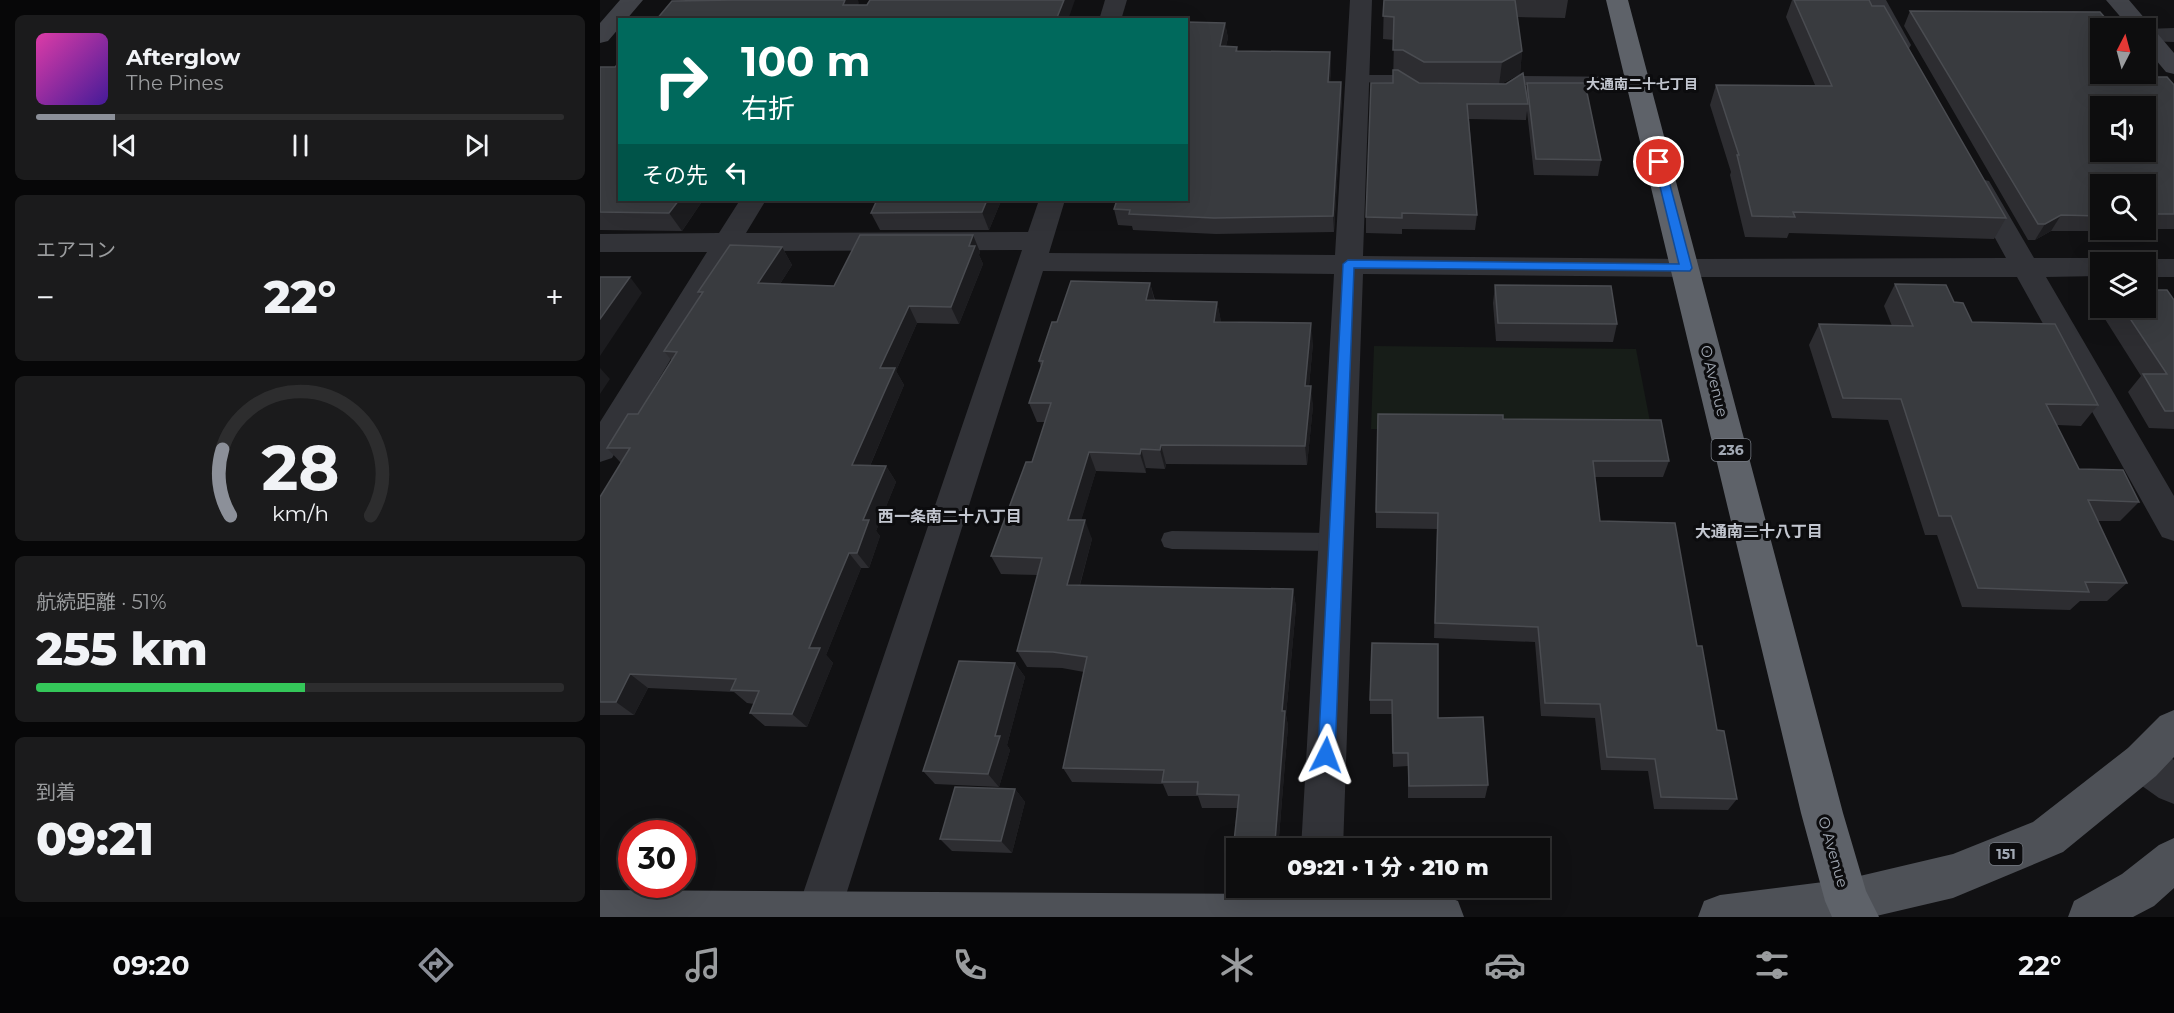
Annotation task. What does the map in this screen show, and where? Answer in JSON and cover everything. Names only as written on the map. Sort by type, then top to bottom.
[{"type":"highway","name":"O Avenue","points":[[1617,0],[1822,813],[1850,912]]},
{"type":"main road","name":"151","points":[[1720,917],[1850,912],[1953,876],[2048,837],[2158,773],[2174,729]]},
{"type":"main road","points":[[2090,917],[2138,890],[2174,860]]},
{"type":"main road","points":[[600,912],[818,915],[1319,907],[1442,917]]},
{"type":"street","points":[[600,36],[632,0]]},
{"type":"street","points":[[1111,18],[1116,0]]},
{"type":"street","points":[[1323,838],[1361,0]]},
{"type":"street","points":[[1875,0],[1915,72]]},
{"type":"street","points":[[2117,0],[2132,18]]},
{"type":"street","points":[[2156,33],[2174,35]]},
{"type":"street","points":[[2156,46],[2174,67]]},
{"type":"street","points":[[1967,164],[2174,527]]},
{"type":"street","points":[[600,449],[752,201]]},
{"type":"street","points":[[818,915],[1052,201]]},
{"type":"street","points":[[600,243],[726,243],[1348,264],[1686,268],[2090,267]]},
{"type":"street","points":[[2156,268],[2174,268]]},
{"type":"lane","points":[[1358,79],[1402,79],[1419,91],[1430,91]]},
{"type":"lane","points":[[1482,91],[1504,92],[1519,80],[1638,81]]},
{"type":"lane","points":[[1172,540],[1336,542]]},
{"type":"shaded area","points":[[1374,346],[1636,349],[1652,432],[1371,429]]},
{"type":"building","points":[[845,0],[843,5],[867,5],[870,0],[1064,0],[1057,18],[658,18],[672,1]]},
{"type":"building","points":[[1384,0],[1515,0],[1522,51],[1502,62],[1424,62],[1403,50],[1393,50],[1394,17],[1383,16]]},
{"type":"building","points":[[1794,0],[1869,0],[1872,6],[1884,6],[2006,218],[1793,212],[1795,217],[1752,216],[1737,155],[1739,155],[1716,85],[1832,86]]},
{"type":"building","points":[[1910,11],[2100,12],[2105,18],[2090,18],[2090,84],[2156,84],[2156,77],[2167,77],[2174,85],[2174,214],[2156,214],[2156,174],[2090,174],[2090,216],[2061,215],[2045,224],[2038,224]]},
{"type":"building","points":[[1188,22],[1225,23],[1220,46],[1237,47],[1236,51],[1330,52],[1328,82],[1341,82],[1333,216],[1214,218],[1129,214],[1130,210],[1114,209],[1117,201],[1188,201]]},
{"type":"building","points":[[618,64],[618,201],[678,201],[669,213],[600,212],[600,67],[615,67]]},
{"type":"building","points":[[1393,70],[1398,70],[1419,83],[1506,84],[1523,73],[1528,104],[1467,104],[1477,215],[1402,213],[1402,218],[1366,217],[1371,83],[1393,83]]},
{"type":"building","points":[[1527,83],[1585,83],[1601,160],[1536,159]]},
{"type":"building","points":[[877,201],[987,201],[982,212],[871,213]]},
{"type":"building","points":[[860,235],[973,235],[969,246],[975,246],[951,307],[909,306],[880,368],[895,368],[852,465],[886,466],[863,520],[869,520],[857,553],[849,553],[809,648],[820,648],[792,714],[750,713],[759,691],[731,690],[736,679],[630,674],[616,702],[600,702],[600,497],[630,448],[607,448],[628,414],[638,414],[677,352],[664,351],[703,292],[698,292],[730,245],[782,247],[758,283],[834,286]]},
{"type":"building","points":[[600,277],[630,277],[600,319]]},
{"type":"building","points":[[1071,281],[1150,283],[1146,300],[1217,302],[1214,322],[1311,323],[1305,386],[1311,386],[1305,446],[1161,445],[1160,450],[1141,449],[1140,454],[1089,452],[1068,520],[1085,520],[1067,585],[1293,589],[1282,711],[1285,711],[1275,838],[1234,838],[1239,795],[1197,794],[1198,782],[1162,782],[1164,770],[1063,768],[1087,657],[1053,652],[1017,651],[1042,558],[991,556],[1026,462],[1032,462],[1051,403],[1029,403],[1043,361],[1039,361],[1052,322],[1057,322]]},
{"type":"building","points":[[1895,284],[1946,285],[1954,302],[1963,303],[1972,322],[2055,324],[2098,405],[2046,404],[2079,469],[2123,470],[2139,502],[2088,500],[2127,583],[2085,582],[2089,592],[1978,588],[1951,516],[1939,516],[1901,399],[1843,398],[1819,324],[1913,326]]},
{"type":"building","points":[[1495,285],[1611,286],[1617,324],[1498,323]]},
{"type":"building","points":[[2156,290],[2167,290],[2174,300],[2174,411],[2165,411],[2143,374],[2167,374],[2130,318],[2156,318]]},
{"type":"building","points":[[1378,414],[1503,415],[1503,419],[1661,420],[1669,461],[1593,461],[1600,521],[1675,523],[1697,646],[1702,646],[1717,730],[1724,731],[1737,799],[1661,797],[1655,759],[1607,757],[1600,704],[1545,703],[1538,627],[1435,623],[1438,513],[1376,512]]},
{"type":"building","points":[[1372,643],[1438,644],[1438,718],[1483,717],[1488,785],[1409,786],[1408,753],[1393,753],[1392,700],[1370,700]]},
{"type":"building","points":[[959,661],[1015,663],[995,736],[1000,736],[988,774],[923,771]]},
{"type":"building","points":[[955,787],[1015,789],[1001,841],[940,839]]},
{"type":"district","name":"大通南二十七丁目","points":[[1642,84]]},
{"type":"district","name":"西一条南二十八丁目","points":[[950,516]]},
{"type":"district","name":"大通南二十八丁目","points":[[1759,531]]},
{"type":"route","points":[[1326,755],[1348,264],[1686,268],[1659,162]]}]
